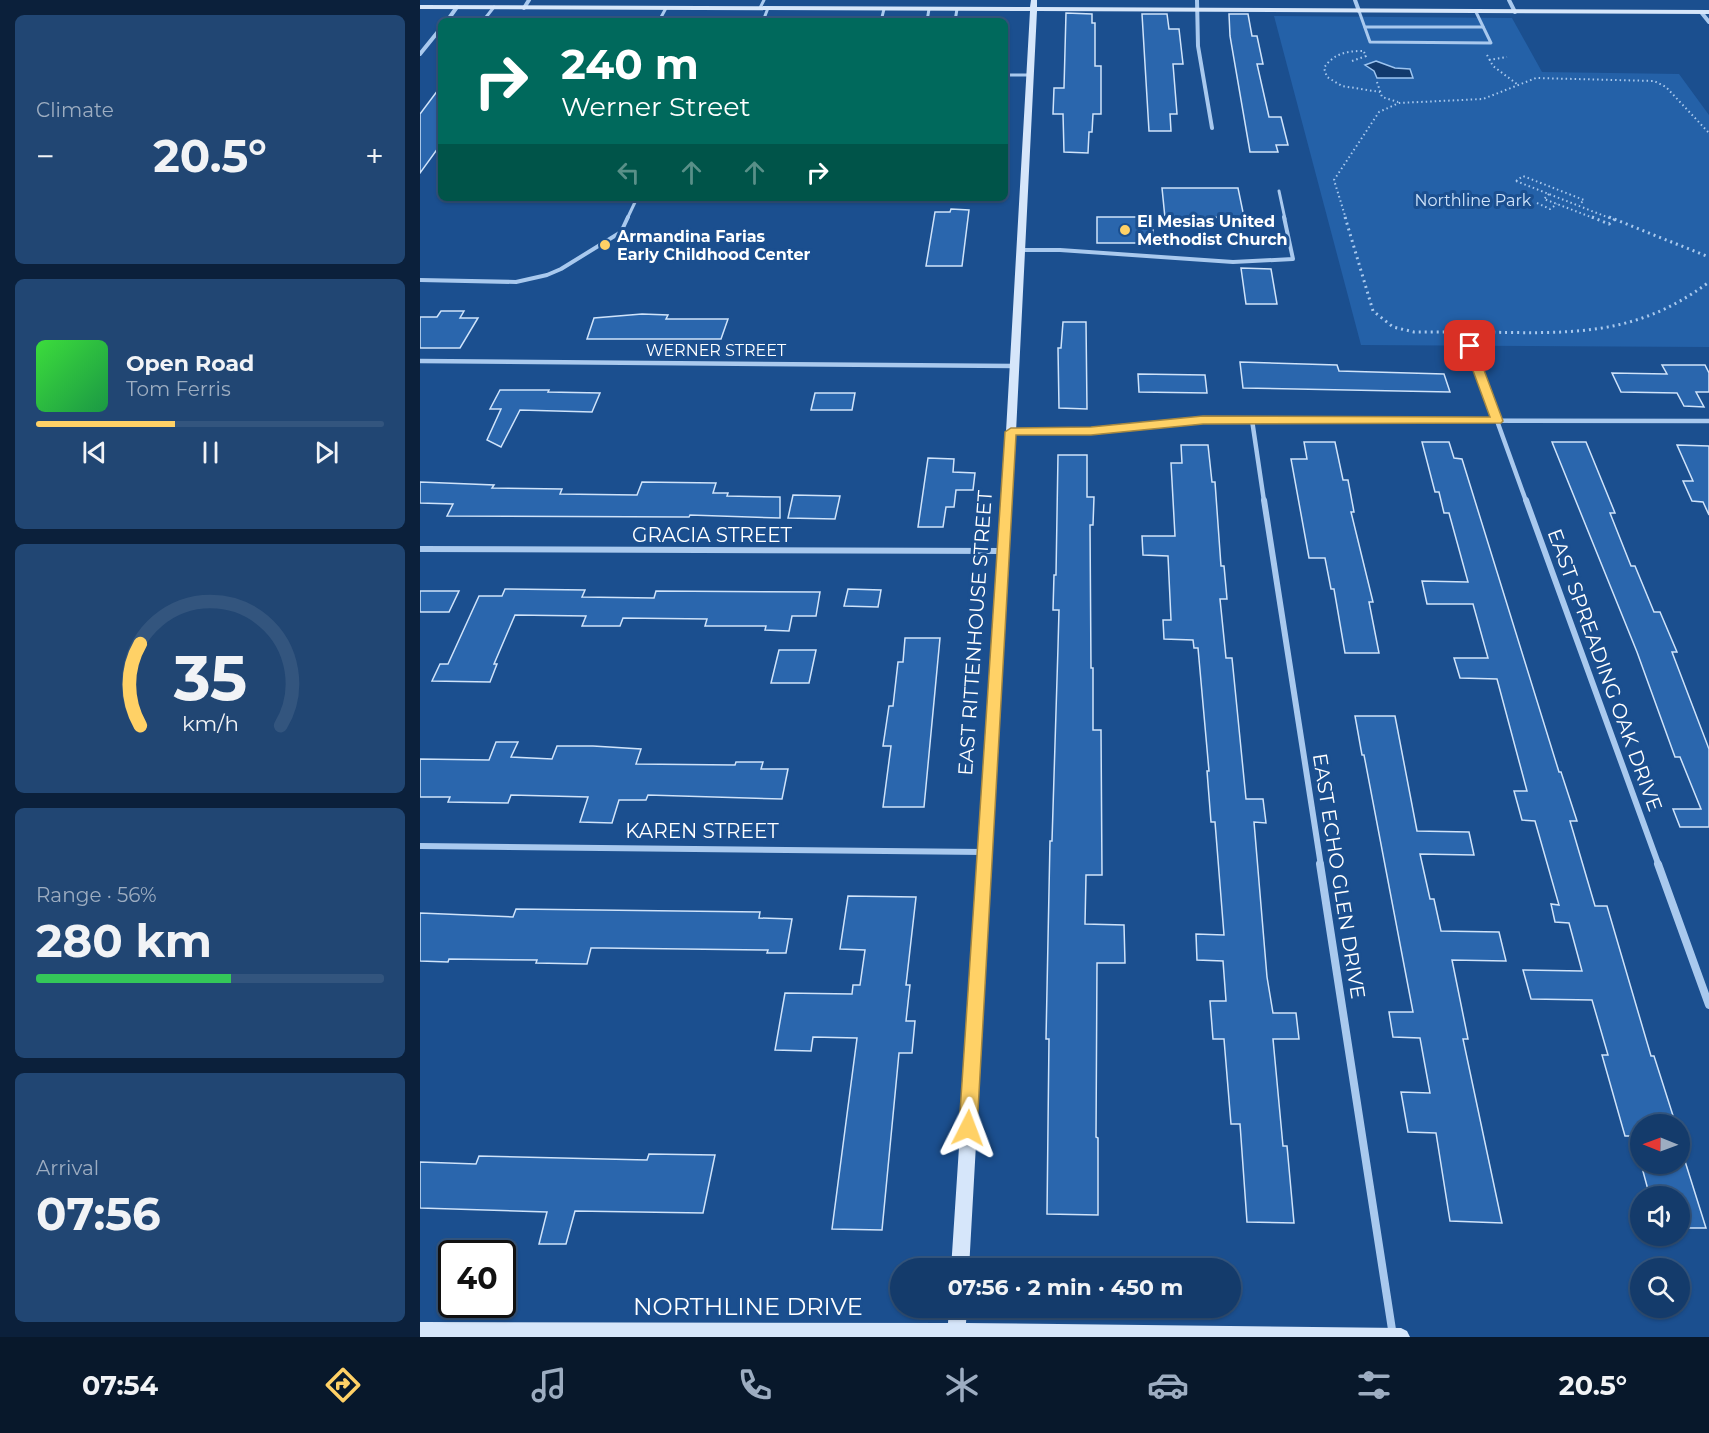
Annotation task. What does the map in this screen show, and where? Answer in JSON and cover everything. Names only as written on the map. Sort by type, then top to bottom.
[{"type":"street","points":[[524,8],[529,0]]},
{"type":"street","points":[[1197,0],[1198,46],[1212,128]]},
{"type":"street","points":[[1355,0],[1359,11]]},
{"type":"street","points":[[1509,0],[1515,12]]},
{"type":"street","points":[[420,7],[957,9],[1033,4],[1359,11],[1709,12]]},
{"type":"street","name":"EAST RITTENHOUSE STREET","points":[[961,1258],[1011,432],[1033,4]]},
{"type":"street","points":[[449,18],[458,7]]},
{"type":"street","points":[[1701,12],[1709,22]]},
{"type":"street","points":[[420,54],[438,32]]},
{"type":"street","name":"EAST SPREADING OAK DRIVE","points":[[1470,346],[1709,1005]]},
{"type":"street","name":"WERNER STREET","points":[[420,361],[1013,366]]},
{"type":"street","name":"EAST ECHO GLEN DRIVE","points":[[1252,420],[1393,1337]]},
{"type":"street","points":[[1011,432],[1091,431],[1178,421],[1709,421]]},
{"type":"street","name":"GRACIA STREET","points":[[420,549],[1004,551]]},
{"type":"street","name":"KAREN STREET","points":[[420,846],[984,852]]},
{"type":"street","points":[[956,1334],[957,1318]]},
{"type":"street","name":"NORTHLINE DRIVE","points":[[420,1331],[1401,1337]]},
{"type":"lane","points":[[763,18],[764,0]]},
{"type":"lane","points":[[485,18],[494,7]]},
{"type":"lane","points":[[661,18],[666,8]]},
{"type":"lane","points":[[882,18],[884,9]]},
{"type":"lane","points":[[928,18],[929,9]]},
{"type":"lane","points":[[956,18],[957,9]]},
{"type":"lane","points":[[1359,11],[1370,42],[1491,43],[1476,12]]},
{"type":"lane","points":[[1365,27],[1483,27]]},
{"type":"lane","points":[[1008,75],[1029,75]]},
{"type":"lane","points":[[1019,250],[1060,250],[1233,262],[1293,259],[1279,191]]},
{"type":"lane","points":[[420,280],[516,282],[547,275],[561,269],[621,232],[636,203]]},
{"type":"path","points":[[1352,61],[1366,56],[1364,51],[1344,53],[1332,58],[1324,68],[1326,76],[1342,86],[1380,92]]},
{"type":"path","points":[[1485,51],[1493,66],[1517,84]]},
{"type":"path","points":[[1489,60],[1507,57]]},
{"type":"path","points":[[1709,133],[1666,87],[1654,81],[1536,78],[1483,99],[1399,103],[1378,112],[1334,180],[1373,311],[1393,327],[1425,332],[1579,332],[1613,328],[1640,320],[1671,306],[1709,282]]},
{"type":"path","points":[[1377,82],[1382,97],[1399,103]]},
{"type":"path","points":[[1578,205],[1584,200],[1522,176],[1516,181],[1709,257]]},
{"type":"path","points":[[1550,194],[1544,199],[1609,224],[1615,219]]},
{"type":"path","points":[[1537,203],[1550,208],[1557,204]]},
{"type":"green space","name":"Northline Park","points":[[1274,16],[1512,18],[1542,72],[1679,74],[1709,115],[1709,347],[1361,345]]},
{"type":"shaded area","points":[[1376,61],[1395,68],[1410,69],[1413,78],[1377,78],[1374,71],[1365,65]]},
{"type":"building","points":[[1066,13],[1092,14],[1092,23],[1095,23],[1095,66],[1101,66],[1101,114],[1093,114],[1088,153],[1064,152],[1063,114],[1053,114],[1054,88],[1064,88]]},
{"type":"building","points":[[1142,14],[1167,14],[1169,29],[1179,29],[1183,64],[1173,64],[1177,114],[1170,114],[1171,131],[1149,131]]},
{"type":"building","points":[[1229,14],[1248,14],[1252,36],[1257,36],[1263,64],[1257,64],[1269,117],[1281,117],[1288,145],[1276,145],[1278,152],[1250,152],[1230,36]]},
{"type":"building","points":[[438,90],[438,148],[420,173],[420,114]]},
{"type":"building","points":[[1162,188],[1238,188],[1244,217],[1165,218]]},
{"type":"building","points":[[951,209],[969,210],[962,266],[926,266],[935,212],[950,212]]},
{"type":"building","name":"El Mesias United Methodist Church","points":[[1097,217],[1152,217],[1154,243],[1097,243]]},
{"type":"building","points":[[1241,268],[1271,269],[1277,304],[1246,304]]},
{"type":"building","points":[[441,311],[464,311],[460,318],[478,318],[460,348],[420,348],[420,317],[437,317]]},
{"type":"building","points":[[642,314],[668,315],[666,319],[728,319],[721,339],[587,339],[594,318]]},
{"type":"building","points":[[1063,322],[1086,322],[1087,409],[1059,408],[1058,348],[1061,348]]},
{"type":"building","points":[[1240,362],[1337,365],[1339,371],[1444,374],[1450,392],[1243,388]]},
{"type":"building","points":[[1662,365],[1705,365],[1709,373],[1709,392],[1696,392],[1704,407],[1684,406],[1677,393],[1621,392],[1612,373],[1667,374]]},
{"type":"building","points":[[1138,374],[1205,375],[1207,393],[1139,392]]},
{"type":"building","points":[[500,390],[600,393],[592,412],[520,410],[501,447],[487,440],[501,409],[490,409]]},
{"type":"building","points":[[815,393],[855,393],[852,410],[811,410]]},
{"type":"building","points":[[1304,442],[1335,442],[1343,480],[1348,480],[1354,512],[1351,512],[1373,602],[1369,602],[1379,653],[1345,653],[1334,589],[1331,589],[1325,558],[1309,558],[1291,459],[1307,459]]},
{"type":"building","points":[[1422,442],[1449,442],[1454,458],[1462,459],[1559,772],[1561,772],[1577,821],[1570,821],[1595,906],[1607,906],[1651,1056],[1654,1056],[1672,1114],[1630,1114],[1630,1136],[1625,1136],[1602,1055],[1608,1055],[1592,1000],[1531,999],[1523,970],[1582,971],[1569,923],[1555,922],[1551,904],[1559,905],[1535,821],[1522,820],[1514,791],[1527,791],[1497,679],[1460,678],[1454,658],[1488,658],[1473,604],[1427,604],[1422,581],[1468,582],[1449,513],[1444,513],[1439,492],[1435,492]]},
{"type":"building","points":[[1552,442],[1586,442],[1615,513],[1610,513],[1631,566],[1635,566],[1654,612],[1660,612],[1677,652],[1672,652],[1709,749],[1709,827],[1680,827],[1673,809],[1701,809],[1680,757],[1675,757],[1637,652]]},
{"type":"building","points":[[1181,445],[1208,445],[1212,482],[1215,482],[1221,566],[1224,566],[1227,599],[1220,599],[1226,658],[1232,658],[1246,799],[1263,799],[1266,823],[1254,822],[1267,977],[1273,1013],[1296,1013],[1299,1039],[1273,1039],[1283,1146],[1287,1146],[1294,1223],[1247,1222],[1240,1124],[1231,1124],[1224,1039],[1213,1039],[1210,1001],[1226,1001],[1223,961],[1197,960],[1196,934],[1224,935],[1215,822],[1211,822],[1207,771],[1209,771],[1198,648],[1194,648],[1193,640],[1164,639],[1163,620],[1171,620],[1168,556],[1143,555],[1142,536],[1175,536],[1171,463],[1182,463]]},
{"type":"building","points":[[1677,445],[1709,446],[1709,515],[1703,502],[1692,501],[1683,481],[1693,481]]},
{"type":"building","points":[[1058,455],[1087,455],[1087,497],[1094,497],[1093,525],[1090,525],[1091,668],[1093,668],[1093,730],[1101,730],[1102,875],[1086,875],[1085,924],[1124,925],[1125,963],[1097,963],[1098,1215],[1047,1214],[1049,1039],[1046,1039],[1050,841],[1052,841],[1059,610],[1053,610],[1054,575],[1056,575]]},
{"type":"building","points":[[928,458],[954,459],[953,472],[975,473],[973,490],[956,490],[954,507],[946,507],[943,527],[918,527]]},
{"type":"building","points":[[420,482],[494,485],[492,488],[562,489],[560,494],[637,495],[642,482],[716,483],[713,493],[728,493],[727,496],[780,497],[780,518],[690,515],[689,517],[447,516],[453,504],[420,503]]},
{"type":"building","points":[[793,495],[840,496],[835,519],[788,518]]},
{"type":"building","points":[[505,589],[585,590],[582,597],[654,598],[656,591],[820,592],[816,616],[792,616],[789,631],[765,630],[766,626],[705,626],[707,619],[623,618],[620,626],[582,626],[586,616],[515,615],[494,664],[497,664],[490,682],[432,681],[440,664],[448,664],[479,596],[502,596]]},
{"type":"building","points":[[848,589],[881,590],[878,607],[844,606]]},
{"type":"building","points":[[420,591],[459,591],[449,612],[420,612]]},
{"type":"building","points":[[905,638],[940,638],[924,807],[883,807],[891,746],[883,746],[889,706],[893,706],[898,662],[903,662]]},
{"type":"building","points":[[779,650],[816,650],[809,683],[771,683]]},
{"type":"building","points":[[1355,716],[1395,716],[1417,831],[1469,832],[1474,855],[1420,854],[1430,899],[1434,899],[1441,931],[1499,932],[1506,961],[1452,960],[1468,1039],[1463,1039],[1502,1223],[1450,1221],[1436,1133],[1408,1132],[1401,1092],[1430,1093],[1420,1038],[1393,1037],[1389,1012],[1413,1012]]},
{"type":"building","points":[[496,742],[518,742],[511,757],[552,759],[557,746],[593,746],[641,749],[636,764],[735,765],[736,762],[763,762],[761,769],[788,769],[782,799],[648,795],[646,800],[619,800],[612,823],[580,822],[588,797],[511,795],[508,803],[448,802],[450,797],[420,797],[420,759],[489,760]]},
{"type":"building","points":[[848,896],[916,897],[906,985],[910,985],[906,1021],[915,1021],[912,1053],[899,1053],[882,1230],[832,1229],[857,1038],[813,1037],[811,1051],[775,1050],[785,993],[852,994],[853,985],[860,985],[865,950],[840,949]]},
{"type":"building","points":[[516,909],[760,912],[759,918],[792,919],[786,953],[767,953],[768,950],[591,948],[587,964],[536,963],[537,960],[420,961],[420,913],[513,917]]},
{"type":"building","points":[[649,1154],[715,1155],[703,1213],[575,1211],[566,1244],[539,1244],[547,1212],[420,1208],[420,1162],[476,1164],[479,1156],[647,1160]]},
{"type":"building","points":[[1644,1174],[1689,1174],[1706,1228],[1690,1228],[1690,1186],[1647,1186]]},
{"type":"place","name":"El Mesias United Methodist Church","points":[[1125,230]]},
{"type":"place","name":"Armandina Farias Early Childhood Center","points":[[605,245]]},
{"type":"route","points":[[968,1128],[1011,432],[1091,431],[1203,420],[1497,421],[1470,346]]}]
